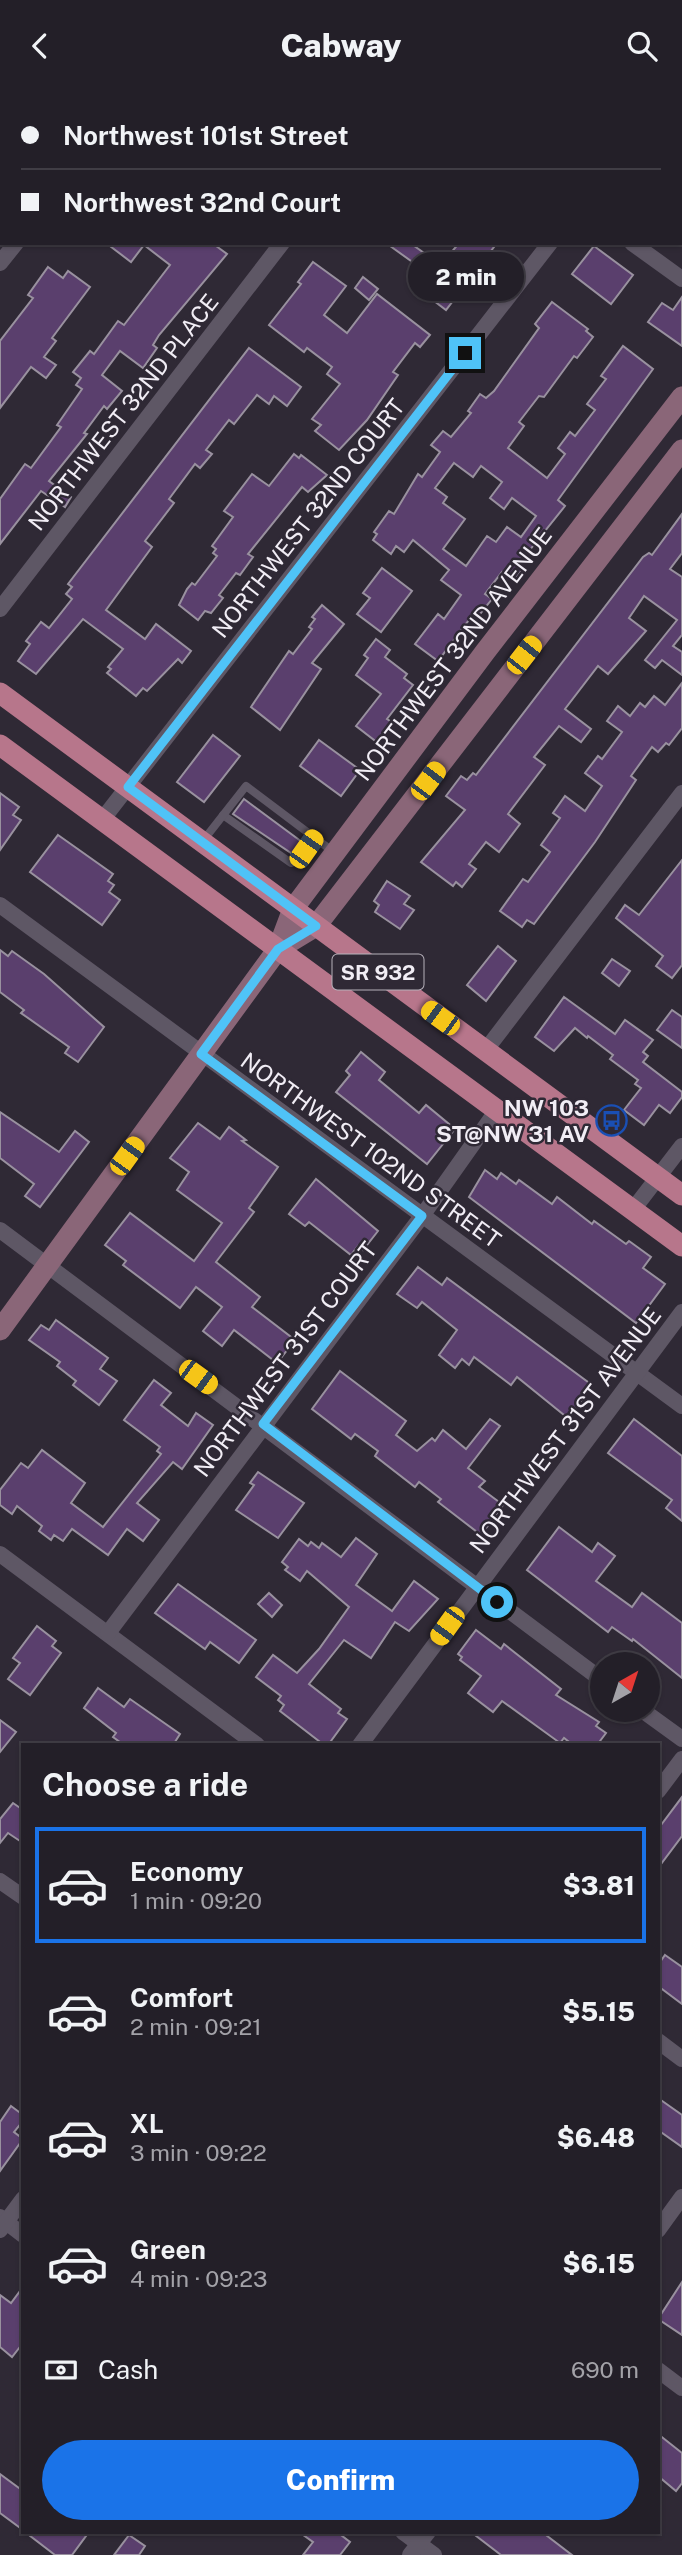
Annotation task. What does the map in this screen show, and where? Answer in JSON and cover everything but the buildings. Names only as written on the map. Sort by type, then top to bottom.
[{"type":"main road","name":"NORTHWEST 32ND AVENUE","points":[[0,1330],[278,949],[293,909],[485,652],[682,397]]},
{"type":"main road","name":"NORTHWEST 32ND AVENUE","points":[[278,949],[316,926],[682,450]]},
{"type":"main road","name":"SR 932","points":[[0,693],[682,1195]]},
{"type":"main road","name":"SR 932","points":[[0,745],[682,1246]]},
{"type":"street","points":[[0,263],[14,245]]},
{"type":"street","name":"NORTHWEST 32ND PLACE","points":[[0,609],[280,245]]},
{"type":"street","name":"NORTHWEST 32ND COURT","points":[[102,820],[548,245]]},
{"type":"street","points":[[635,245],[682,279]]},
{"type":"street","points":[[485,1051],[682,793]]},
{"type":"street","name":"NORTHWEST 102ND STREET","points":[[0,905],[682,1406]]},
{"type":"street","name":"NORTHWEST 31ST COURT","points":[[108,1633],[422,1216],[497,1110]]},
{"type":"street","points":[[632,1210],[682,1146]]},
{"type":"street","points":[[0,1230],[263,1424],[590,1671]]},
{"type":"street","name":"NORTHWEST 31ST AVENUE","points":[[361,1743],[682,1312]]},
{"type":"street","points":[[0,1554],[254,1743]]},
{"type":"street","points":[[659,1722],[682,1739]]},
{"type":"street","points":[[660,1788],[682,1759]]},
{"type":"street","points":[[0,1881],[21,1896]]},
{"type":"street","points":[[660,2042],[682,2059]]},
{"type":"street","points":[[660,2227],[682,2197]]},
{"type":"street","points":[[21,2201],[2,2223],[21,2234]]},
{"type":"street","points":[[660,2372],[682,2388]]},
{"type":"street","points":[[419,2544],[433,2555]]},
{"type":"lane","points":[[202,842],[246,786],[335,853]]},
{"type":"lane","points":[[223,815],[292,863],[298,860],[314,837]]},
{"type":"place","name":"NW 103 ST@NW 31 AV","points":[[612,1120]]},
{"type":"route","points":[[465,353],[128,787],[316,926],[278,949],[201,1054],[422,1216],[263,1424],[497,1602]]}]
